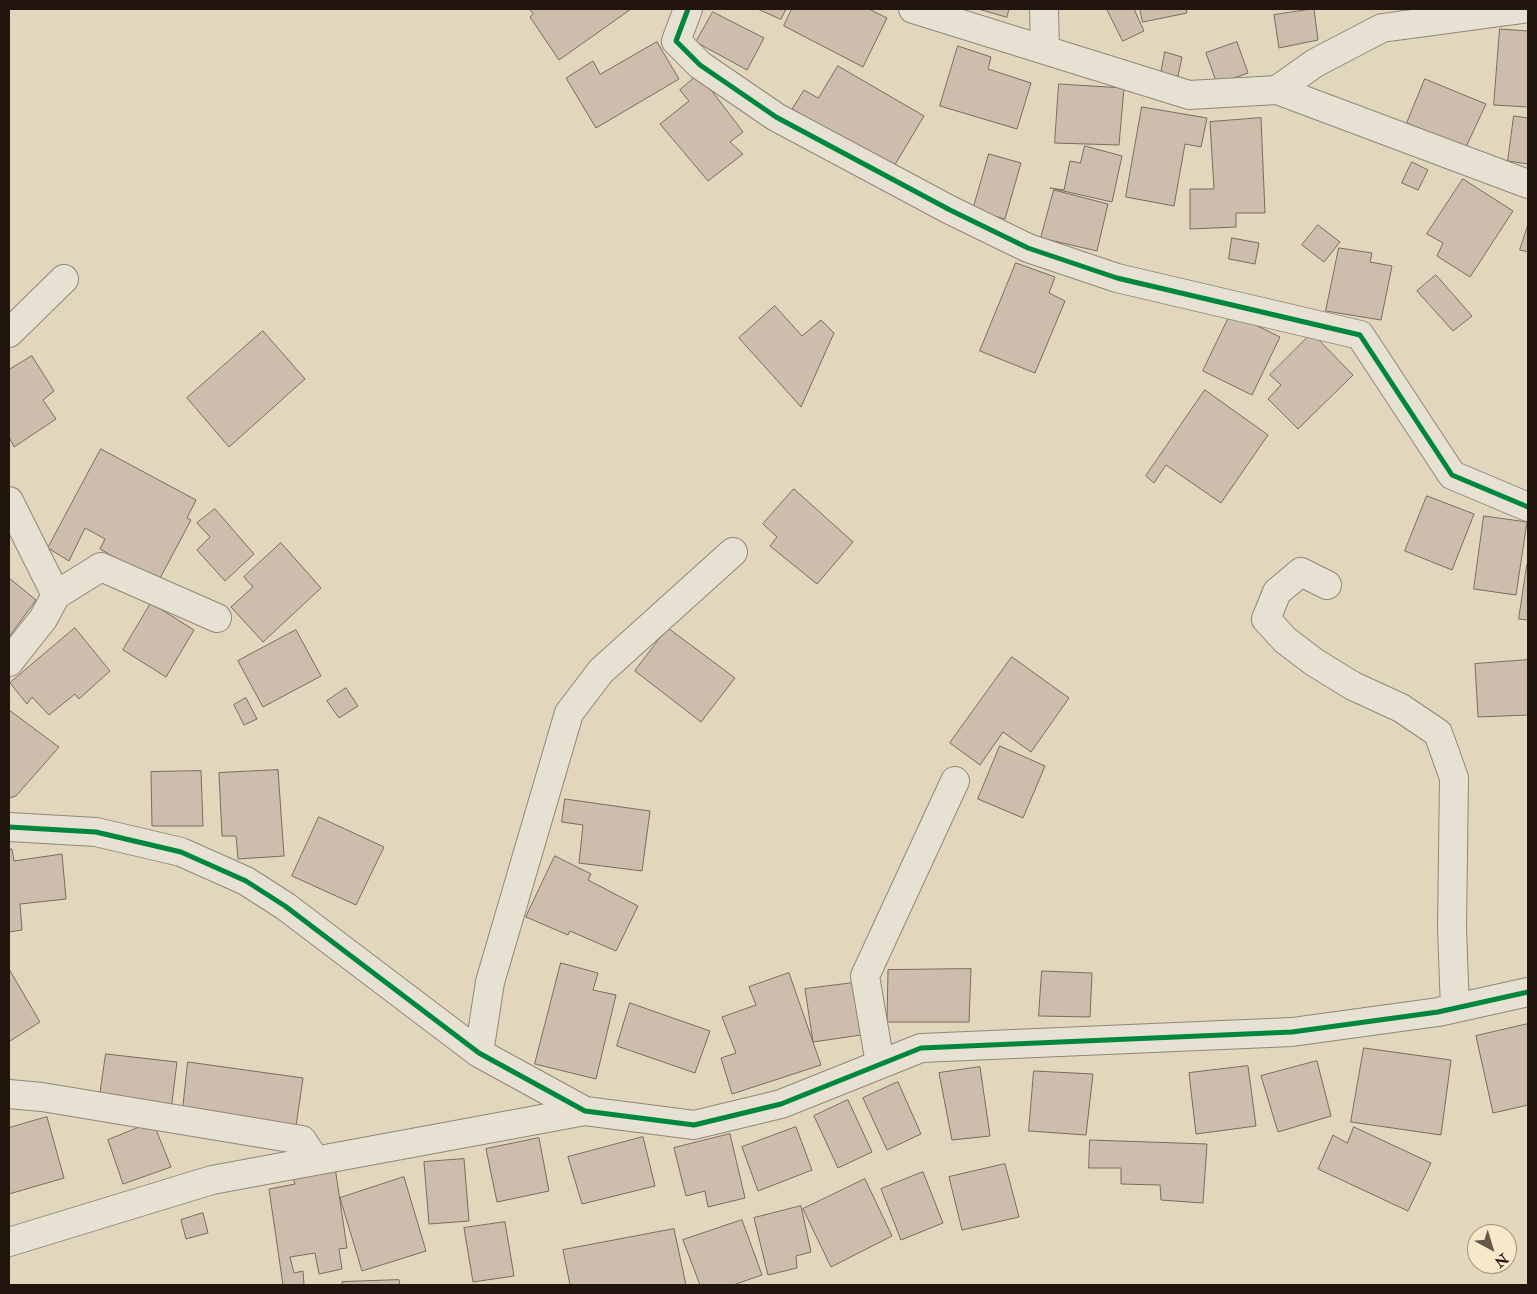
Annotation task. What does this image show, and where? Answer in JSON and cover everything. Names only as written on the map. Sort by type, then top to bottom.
[{"type":"street","points":[[688,9],[676,41],[700,65],[776,117],[1002,236],[1028,248],[1117,278],[1360,335],[1452,475],[1528,507]]},
{"type":"street","points":[[913,9],[1189,95],[1277,90],[1528,184]]},
{"type":"street","points":[[1044,9],[1045,50]]},
{"type":"street","points":[[1277,90],[1315,63],[1382,28],[1523,9]]},
{"type":"street","points":[[9,333],[64,279]]},
{"type":"street","points":[[9,501],[56,595]]},
{"type":"street","points":[[479,1053],[490,982],[569,713],[601,671],[733,552]]},
{"type":"street","points":[[9,662],[43,619],[56,595],[101,567],[217,618]]},
{"type":"street","points":[[1327,585],[1300,572],[1277,592],[1266,619],[1285,640],[1314,662],[1353,686],[1401,708],[1438,733],[1454,778],[1452,928],[1455,1008]]},
{"type":"street","points":[[880,1064],[865,976],[955,780]]},
{"type":"street","points":[[9,827],[106,834],[181,852],[246,881],[285,906],[479,1053],[585,1111]]},
{"type":"street","points":[[9,1242],[212,1180],[585,1111],[694,1125],[781,1104],[921,1048],[1292,1032],[1455,1008],[1528,992]]},
{"type":"street","points":[[9,1094],[42,1097],[302,1140],[315,1160]]},
{"type":"building","points":[[529,9],[631,9],[559,60],[530,17],[533,14]]},
{"type":"building","points":[[758,9],[786,9],[781,19]]},
{"type":"building","points":[[792,9],[869,9],[887,18],[863,67],[784,26]]},
{"type":"building","points":[[979,9],[1009,9],[1007,17]]},
{"type":"building","points":[[1107,9],[1134,9],[1144,31],[1123,41]]},
{"type":"building","points":[[1140,9],[1186,9],[1187,13],[1143,22]]},
{"type":"building","points":[[1314,9],[1318,40],[1279,48],[1274,15]]},
{"type":"building","points":[[713,12],[764,38],[747,70],[696,42]]},
{"type":"building","points":[[1500,29],[1528,31],[1528,107],[1494,105]]},
{"type":"building","points":[[657,42],[679,79],[596,128],[566,78],[593,61],[600,74]]},
{"type":"building","points":[[1237,42],[1248,73],[1217,84],[1206,53]]},
{"type":"building","points":[[958,46],[991,57],[988,69],[1031,83],[1017,129],[940,106]]},
{"type":"building","points":[[1165,52],[1182,57],[1178,76],[1161,74]]},
{"type":"building","points":[[838,66],[924,116],[893,168],[792,109],[804,90],[818,98]]},
{"type":"building","points":[[699,74],[743,132],[730,142],[743,154],[708,181],[660,124],[689,101],[680,90]]},
{"type":"building","points":[[1425,79],[1486,104],[1466,147],[1407,123]]},
{"type":"building","points":[[1059,84],[1124,88],[1119,145],[1055,143]]},
{"type":"building","points":[[1142,107],[1207,118],[1201,147],[1185,144],[1174,206],[1126,197]]},
{"type":"building","points":[[1514,116],[1528,118],[1528,164],[1508,161]]},
{"type":"building","points":[[1261,118],[1265,213],[1236,213],[1236,227],[1190,229],[1190,189],[1214,189],[1210,122]]},
{"type":"building","points":[[1085,146],[1122,156],[1112,202],[1050,188],[1064,190],[1070,161],[1080,163]]},
{"type":"building","points":[[989,154],[1021,163],[1005,219],[973,210]]},
{"type":"building","points":[[1412,162],[1428,170],[1418,190],[1402,183]]},
{"type":"building","points":[[1463,179],[1513,211],[1470,277],[1437,256],[1443,243],[1427,234]]},
{"type":"building","points":[[1054,190],[1108,204],[1097,251],[1041,238]]},
{"type":"building","points":[[1318,225],[1340,242],[1324,262],[1302,245]]},
{"type":"building","points":[[1528,225],[1528,252],[1520,250]]},
{"type":"building","points":[[1232,238],[1259,243],[1255,264],[1229,259]]},
{"type":"building","points":[[1339,248],[1372,253],[1370,262],[1392,266],[1381,320],[1326,311]]},
{"type":"building","points":[[1016,263],[1055,277],[1049,293],[1065,301],[1035,373],[980,351]]},
{"type":"building","points":[[1436,275],[1472,316],[1453,331],[1417,291]]},
{"type":"building","points":[[775,306],[802,336],[821,320],[834,333],[801,407],[739,338]]},
{"type":"building","points":[[1231,313],[1280,337],[1252,395],[1203,371]]},
{"type":"building","points":[[263,331],[305,379],[229,447],[187,398]]},
{"type":"building","points":[[1312,333],[1353,375],[1298,429],[1268,399],[1281,385],[1270,375]]},
{"type":"building","points":[[32,356],[54,391],[43,400],[56,419],[14,447],[9,437],[9,370]]},
{"type":"building","points":[[1205,390],[1268,435],[1221,503],[1166,465],[1154,483],[1146,476]]},
{"type":"building","points":[[101,449],[196,500],[187,518],[191,520],[158,582],[100,549],[105,539],[85,528],[69,561],[48,548]]},
{"type":"building","points":[[794,489],[853,542],[817,584],[770,546],[777,537],[763,524]]},
{"type":"building","points":[[1427,496],[1474,514],[1452,570],[1405,551]]},
{"type":"building","points":[[215,509],[254,554],[225,581],[197,550],[210,537],[197,523]]},
{"type":"building","points":[[1484,516],[1527,522],[1516,595],[1474,589]]},
{"type":"building","points":[[281,543],[321,588],[263,642],[231,607],[253,587],[244,577]]},
{"type":"building","points":[[1528,566],[1528,620],[1519,619]]},
{"type":"building","points":[[9,578],[36,600],[9,637]]},
{"type":"building","points":[[151,603],[194,630],[166,677],[123,650]]},
{"type":"building","points":[[75,628],[110,671],[79,699],[75,694],[49,715],[32,697],[27,704],[10,683]]},
{"type":"building","points":[[668,628],[735,678],[701,722],[635,671]]},
{"type":"building","points":[[296,630],[321,676],[263,707],[238,661]]},
{"type":"building","points":[[1012,657],[1069,698],[1031,752],[1003,732],[980,765],[950,743]]},
{"type":"building","points":[[1528,660],[1528,715],[1478,717],[1475,664]]},
{"type":"building","points":[[346,688],[358,706],[339,718],[327,701]]},
{"type":"building","points":[[246,698],[257,719],[244,725],[234,705]]},
{"type":"building","points":[[9,710],[59,747],[16,796],[9,798]]},
{"type":"building","points":[[1000,746],[1045,766],[1023,818],[978,799]]},
{"type":"building","points":[[278,770],[284,856],[238,859],[236,836],[222,836],[219,773]]},
{"type":"building","points":[[201,771],[203,826],[152,826],[151,772]]},
{"type":"building","points":[[565,799],[650,811],[642,871],[579,863],[583,825],[562,822]]},
{"type":"building","points":[[319,817],[384,847],[356,905],[292,876]]},
{"type":"building","points":[[9,849],[12,849],[14,861],[62,854],[66,899],[20,904],[22,930],[9,932]]},
{"type":"building","points":[[555,856],[591,874],[588,880],[638,906],[616,951],[570,931],[568,935],[526,917]]},
{"type":"building","points":[[561,963],[598,973],[593,990],[616,995],[596,1079],[535,1064]]},
{"type":"building","points":[[9,969],[40,1022],[10,1041],[9,1039]]},
{"type":"building","points":[[971,969],[969,1022],[887,1022],[888,970]]},
{"type":"building","points":[[1042,971],[1092,973],[1090,1017],[1039,1016]]},
{"type":"building","points":[[789,973],[821,1065],[732,1094],[721,1058],[736,1053],[722,1017],[756,1005],[749,987]]},
{"type":"building","points":[[853,983],[861,1035],[813,1042],[805,989]]},
{"type":"building","points":[[630,1003],[710,1031],[695,1073],[617,1046]]},
{"type":"building","points":[[1528,1024],[1528,1105],[1493,1113],[1476,1036]]},
{"type":"building","points":[[1364,1048],[1451,1060],[1441,1135],[1351,1122]]},
{"type":"building","points":[[106,1054],[177,1062],[171,1110],[99,1102]]},
{"type":"building","points":[[1317,1061],[1331,1116],[1278,1132],[1261,1076]]},
{"type":"building","points":[[188,1062],[303,1078],[296,1126],[183,1109]]},
{"type":"building","points":[[1248,1066],[1256,1126],[1196,1134],[1189,1073]]},
{"type":"building","points":[[980,1067],[990,1136],[952,1140],[939,1073]]},
{"type":"building","points":[[1034,1071],[1093,1074],[1086,1135],[1029,1131]]},
{"type":"building","points":[[898,1082],[921,1134],[887,1150],[863,1098]]},
{"type":"building","points":[[848,1100],[872,1152],[838,1168],[814,1116]]},
{"type":"building","points":[[47,1117],[64,1178],[9,1194],[9,1128]]},
{"type":"building","points":[[153,1122],[171,1167],[123,1184],[108,1140]]},
{"type":"building","points":[[796,1127],[812,1170],[758,1191],[742,1147]]},
{"type":"building","points":[[1354,1127],[1431,1163],[1408,1211],[1318,1169],[1333,1135],[1347,1143]]},
{"type":"building","points":[[730,1134],[745,1198],[708,1207],[705,1191],[686,1196],[674,1148]]},
{"type":"building","points":[[643,1137],[655,1186],[582,1204],[568,1157]]},
{"type":"building","points":[[539,1138],[549,1191],[497,1202],[486,1149]]},
{"type":"building","points":[[1090,1140],[1207,1144],[1203,1203],[1161,1200],[1160,1185],[1121,1184],[1121,1168],[1089,1168]]},
{"type":"building","points":[[464,1159],[469,1221],[429,1224],[424,1162]]},
{"type":"building","points":[[1005,1164],[1019,1217],[962,1230],[949,1177]]},
{"type":"building","points":[[335,1167],[347,1248],[339,1249],[342,1269],[319,1274],[315,1253],[290,1257],[294,1273],[303,1271],[304,1285],[283,1285],[269,1189],[295,1184],[292,1175]]},
{"type":"building","points":[[923,1172],[943,1223],[901,1240],[881,1189]]},
{"type":"building","points":[[404,1177],[426,1251],[362,1271],[340,1198]]},
{"type":"building","points":[[865,1179],[892,1236],[831,1267],[803,1209]]},
{"type":"building","points":[[801,1206],[811,1252],[796,1256],[797,1268],[768,1275],[754,1218]]},
{"type":"building","points":[[203,1213],[208,1233],[186,1239],[181,1220]]},
{"type":"building","points":[[742,1220],[762,1275],[733,1285],[700,1285],[683,1240]]},
{"type":"building","points":[[505,1222],[514,1276],[473,1282],[464,1228]]},
{"type":"building","points":[[674,1229],[686,1285],[570,1285],[563,1250]]},
{"type":"building","points":[[399,1280],[400,1285],[342,1285],[342,1282]]},
{"type":"cycle path","points":[[688,9],[676,41],[700,65],[776,117],[950,210],[1028,248],[1117,278],[1360,335],[1452,475],[1528,507]]},
{"type":"cycle path","points":[[9,827],[96,832],[181,852],[246,881],[285,906],[479,1053],[585,1111],[694,1125],[781,1104],[921,1048],[1292,1032],[1438,1012],[1528,992]]}]
